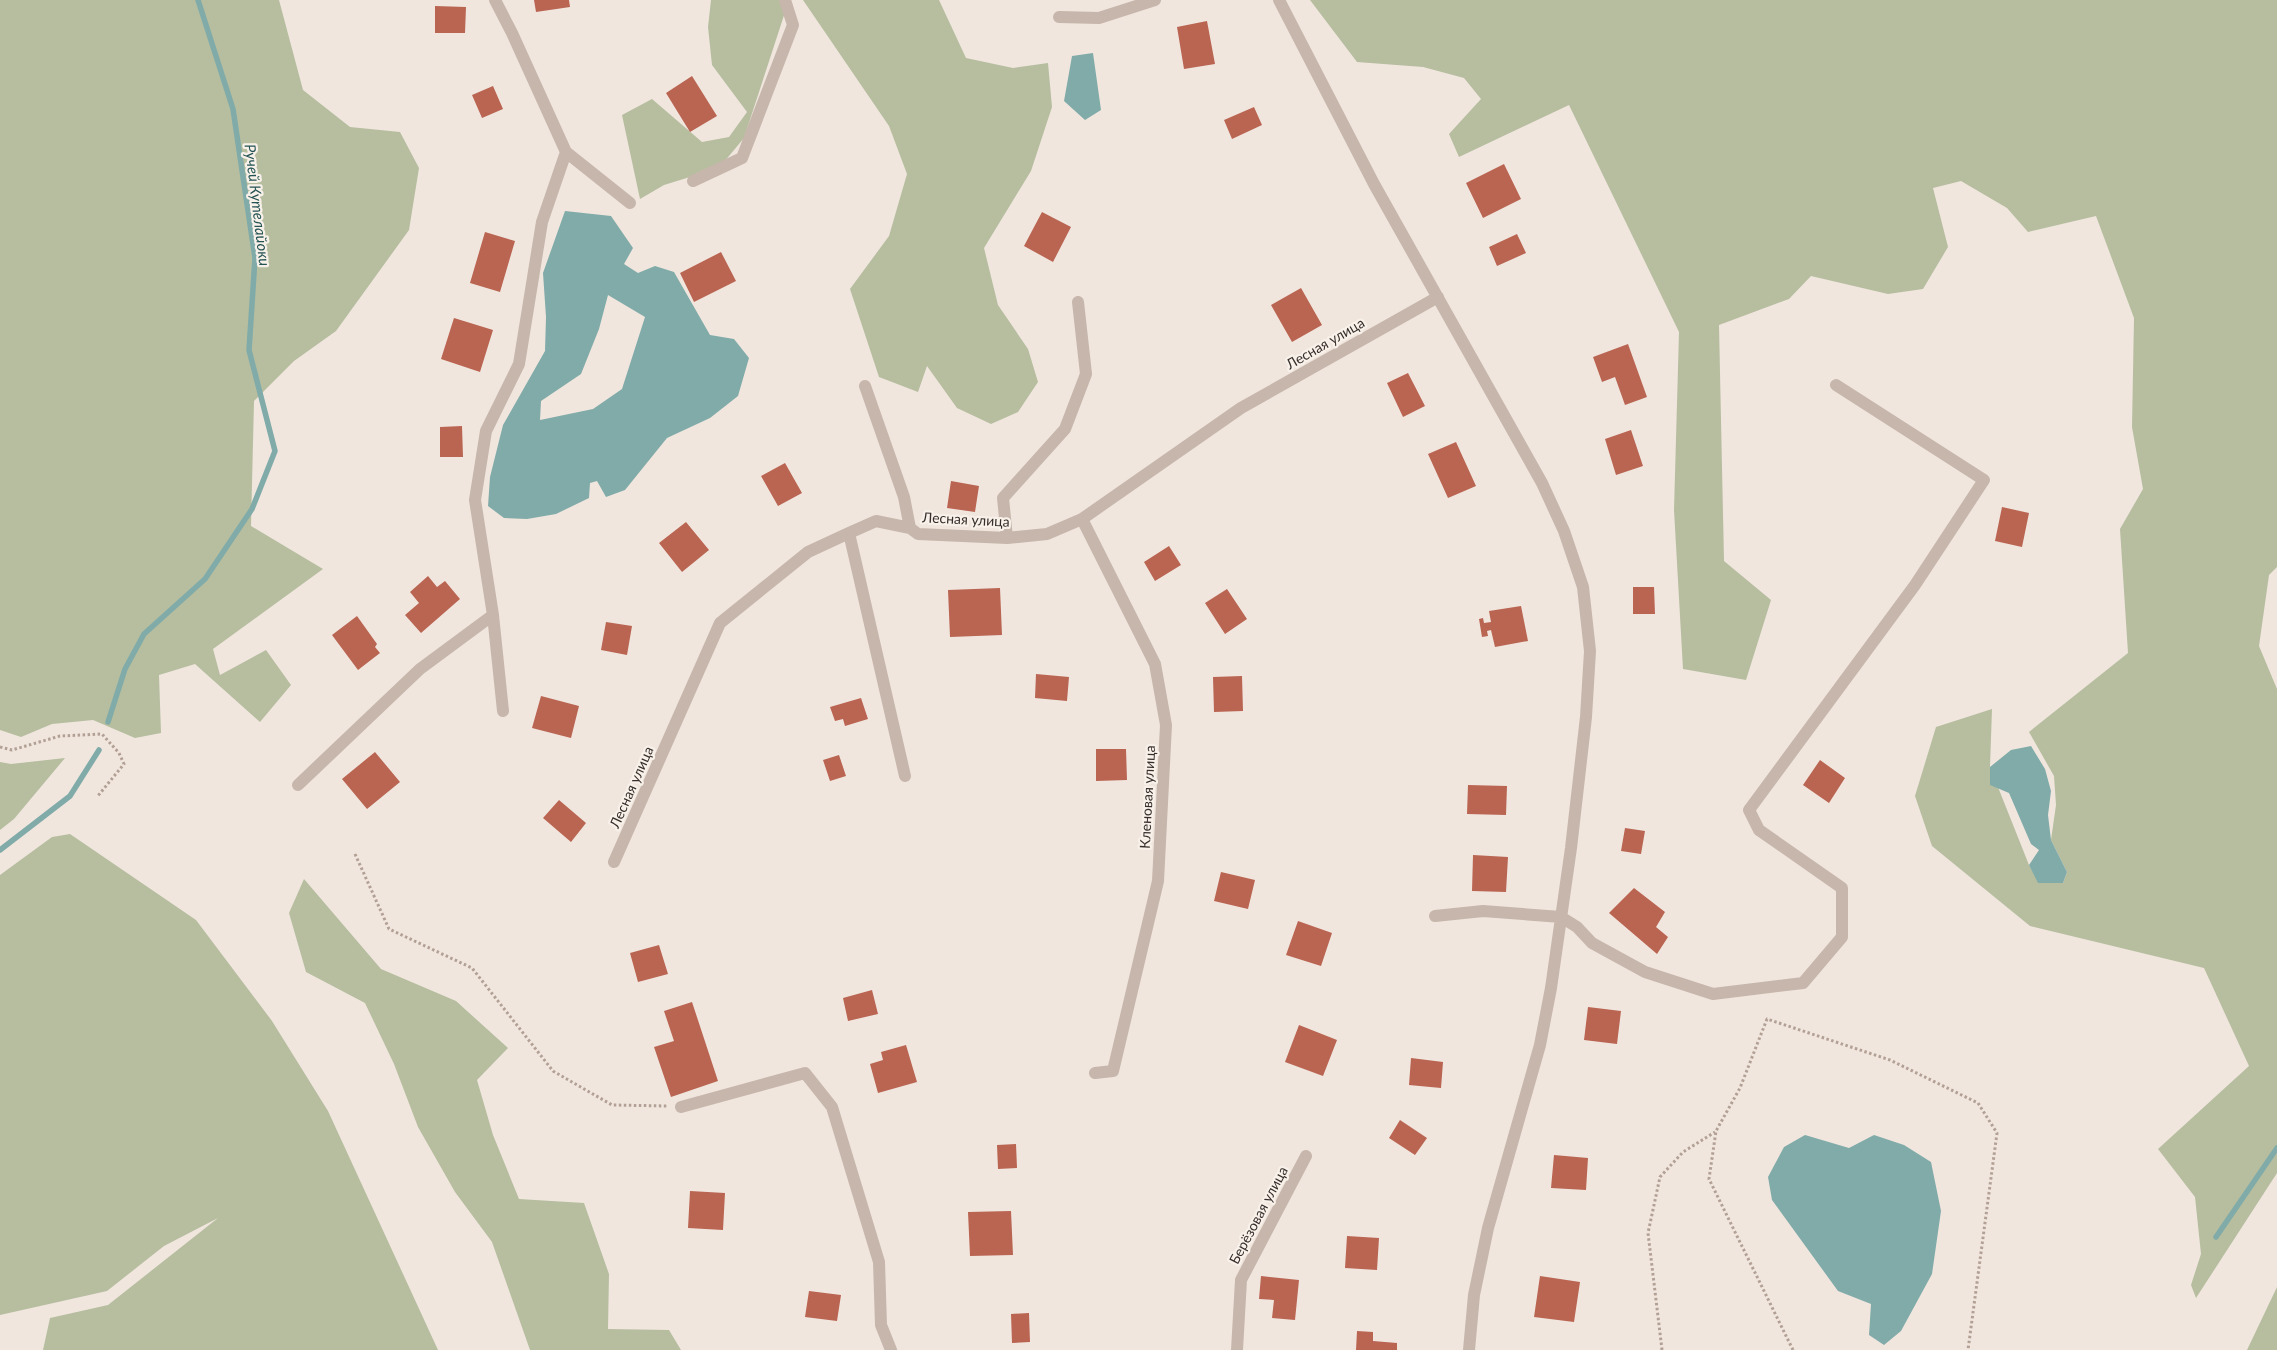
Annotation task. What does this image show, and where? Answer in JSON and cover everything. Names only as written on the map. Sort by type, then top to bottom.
[{"type":"street","points":[[495,0],[566,152],[630,203]]},
{"type":"street","points":[[693,181],[742,158],[794,25],[785,0]]},
{"type":"street","points":[[1059,17],[1099,18],[1155,0]]},
{"type":"street","points":[[1279,0],[1374,184],[1542,483],[1564,531],[1583,587],[1590,651],[1586,717],[1551,988],[1540,1046],[1488,1228],[1474,1295],[1469,1350]]},
{"type":"street","points":[[504,711],[493,615],[475,500],[486,431],[518,364],[542,222],[566,152]]},
{"type":"street","name":"Лесная улица","points":[[614,862],[720,623],[808,552],[876,521],[910,528],[918,534],[1007,538],[1047,534],[1082,519],[1241,408],[1438,297]]},
{"type":"street","points":[[1007,538],[1003,498],[1065,429],[1086,374],[1078,302]]},
{"type":"street","points":[[1435,916],[1483,911],[1561,918],[1577,927],[1592,943],[1645,972],[1713,994],[1803,983],[1842,938],[1842,888],[1759,830],[1749,810],[1916,585],[1984,480],[1836,385]]},
{"type":"street","points":[[865,386],[904,497],[910,528]]},
{"type":"street","name":"Кленовая улица","points":[[1082,519],[1155,664],[1166,725],[1158,881],[1113,1071],[1095,1073]]},
{"type":"street","points":[[849,533],[905,776]]},
{"type":"street","points":[[298,785],[420,669],[493,615]]},
{"type":"street","points":[[681,1106],[805,1073],[832,1107],[879,1262],[881,1325],[891,1350]]},
{"type":"street","name":"Берёзовая улица","points":[[1237,1350],[1241,1280],[1306,1156]]},
{"type":"path","points":[[0,747],[12,750],[60,736],[102,734],[119,753],[124,764],[96,797]]},
{"type":"path","points":[[354,854],[388,929],[472,968],[553,1071],[612,1105],[681,1106]]},
{"type":"path","points":[[1793,1350],[1709,1179],[1716,1131],[1740,1088],[1767,1019],[1890,1060],[1978,1102],[1996,1133],[1968,1350],[1963,1350]]},
{"type":"path","points":[[1662,1350],[1648,1233],[1660,1177],[1683,1152],[1716,1131]]},
{"type":"green space","points":[[0,0],[279,0],[303,90],[350,127],[400,132],[419,168],[409,230],[336,331],[294,361],[254,401],[251,526],[323,569],[213,649],[220,675],[266,650],[291,685],[260,722],[195,664],[159,675],[161,733],[135,738],[93,720],[52,724],[21,737],[0,730]]},
{"type":"green space","points":[[711,0],[789,0],[744,138],[719,168],[664,185],[640,199],[622,115],[652,99],[702,142],[729,137],[747,112],[712,65],[708,27]]},
{"type":"green space","points":[[803,0],[939,0],[966,58],[1013,68],[1048,63],[1052,107],[1031,171],[984,248],[998,305],[1028,349],[1038,382],[1018,412],[991,424],[957,408],[927,366],[918,392],[879,377],[850,289],[889,236],[907,174],[889,126]]},
{"type":"green space","points":[[1310,0],[2277,0],[2277,567],[2269,575],[2259,646],[2277,689],[2277,1173],[2196,1298],[2191,1285],[2201,1254],[2195,1197],[2158,1149],[2249,1066],[2204,968],[2030,926],[1932,846],[1915,796],[1936,727],[1992,709],[1990,767],[2029,865],[2039,883],[2063,883],[2067,872],[2051,840],[2056,805],[2054,776],[2029,732],[2128,653],[2120,529],[2143,489],[2132,427],[2134,318],[2096,216],[2028,232],[2007,208],[1961,181],[1933,188],[1948,247],[1923,289],[1888,294],[1811,276],[1789,299],[1719,325],[1724,561],[1771,600],[1746,680],[1683,669],[1674,510],[1679,332],[1569,105],[1459,157],[1449,134],[1481,99],[1464,78],[1423,67],[1357,62]]},
{"type":"green space","points":[[65,758],[14,819],[0,830],[0,762],[11,764]]},
{"type":"green space","points":[[70,834],[196,920],[272,1021],[328,1111],[438,1350],[43,1350],[50,1318],[108,1305],[218,1218],[164,1246],[107,1291],[0,1315],[0,875],[52,837]]},
{"type":"green space","points":[[304,879],[381,969],[456,1001],[508,1048],[477,1080],[493,1135],[519,1199],[584,1203],[609,1274],[608,1329],[669,1330],[681,1350],[530,1350],[492,1242],[455,1192],[418,1127],[394,1064],[365,1003],[306,972],[289,913]]},
{"type":"green space","points":[[2277,1287],[2277,1350],[2247,1350]]},
{"type":"water","points":[[1093,53],[1101,110],[1085,120],[1064,101],[1072,56]]},
{"type":"water","points":[[565,211],[611,216],[633,248],[624,264],[638,273],[655,266],[674,272],[710,335],[734,339],[749,358],[738,396],[710,418],[667,438],[625,490],[606,497],[597,481],[590,483],[589,498],[556,514],[527,519],[504,518],[488,506],[490,477],[503,425],[545,351],[546,317],[543,273]],"holes":[[[608,295],[645,317],[622,389],[593,409],[540,420],[541,401],[581,374],[599,329]]]},
{"type":"water","points":[[2031,746],[2045,769],[2051,791],[2048,815],[2051,840],[2067,872],[2063,883],[2038,883],[2029,865],[2039,850],[2031,844],[2009,793],[1990,785],[1990,767],[2011,750]]},
{"type":"water","points":[[1805,1135],[1849,1148],[1874,1135],[1904,1145],[1931,1162],[1941,1211],[1932,1274],[1901,1331],[1884,1345],[1869,1335],[1871,1304],[1838,1291],[1772,1200],[1768,1177],[1784,1147]]},
{"type":"building","points":[[534,0],[569,0],[570,7],[536,12]]},
{"type":"building","points":[[435,6],[466,7],[465,33],[435,33]]},
{"type":"building","points":[[1207,21],[1215,64],[1184,69],[1177,27]]},
{"type":"building","points":[[692,76],[717,116],[690,132],[666,93]]},
{"type":"building","points":[[493,86],[503,109],[482,118],[472,95]]},
{"type":"building","points":[[1254,107],[1262,125],[1232,139],[1224,120]]},
{"type":"building","points":[[1504,164],[1521,199],[1483,218],[1466,183]]},
{"type":"building","points":[[1042,212],[1071,227],[1053,262],[1024,246]]},
{"type":"building","points":[[485,232],[515,241],[500,292],[470,283]]},
{"type":"building","points":[[1517,234],[1526,253],[1497,266],[1489,247]]},
{"type":"building","points":[[721,252],[736,281],[694,302],[680,273]]},
{"type":"building","points":[[1301,288],[1322,325],[1292,342],[1271,305]]},
{"type":"building","points":[[454,318],[493,330],[480,372],[441,359]]},
{"type":"building","points":[[1628,344],[1647,397],[1625,405],[1615,377],[1602,382],[1593,357]]},
{"type":"building","points":[[1408,373],[1425,406],[1403,417],[1387,383]]},
{"type":"building","points":[[462,426],[463,457],[440,457],[440,427]]},
{"type":"building","points":[[1631,430],[1643,466],[1616,475],[1605,439]]},
{"type":"building","points":[[1456,442],[1476,486],[1448,498],[1428,454]]},
{"type":"building","points":[[785,463],[802,493],[778,506],[761,476]]},
{"type":"building","points":[[951,481],[979,486],[975,512],[947,508]]},
{"type":"building","points":[[2002,507],[2029,513],[2022,547],[1995,541]]},
{"type":"building","points":[[686,522],[709,550],[682,572],[659,543]]},
{"type":"building","points":[[1169,546],[1181,565],[1155,581],[1144,562]]},
{"type":"building","points":[[428,576],[437,587],[445,581],[460,599],[421,633],[405,615],[419,603],[410,592]]},
{"type":"building","points":[[1633,587],[1654,587],[1655,614],[1633,614]]},
{"type":"building","points":[[1000,588],[1002,635],[950,637],[948,590]]},
{"type":"building","points":[[1227,589],[1247,619],[1225,634],[1205,603]]},
{"type":"building","points":[[1521,606],[1528,641],[1495,647],[1491,630],[1487,631],[1488,636],[1482,637],[1479,619],[1483,618],[1484,623],[1491,622],[1489,611]]},
{"type":"building","points":[[357,616],[377,644],[375,647],[380,653],[358,670],[332,635]]},
{"type":"building","points":[[606,622],[632,626],[627,655],[601,650]]},
{"type":"building","points":[[1036,674],[1069,677],[1067,701],[1035,698]]},
{"type":"building","points":[[1242,676],[1243,711],[1214,712],[1213,677]]},
{"type":"building","points":[[541,696],[579,706],[571,738],[532,728]]},
{"type":"building","points":[[861,698],[868,719],[845,726],[843,719],[835,721],[830,707]]},
{"type":"building","points":[[1096,749],[1126,749],[1127,780],[1096,781]]},
{"type":"building","points":[[375,752],[400,782],[367,809],[342,779]]},
{"type":"building","points":[[839,755],[846,776],[830,781],[823,760]]},
{"type":"building","points":[[1820,760],[1845,778],[1829,803],[1803,785]]},
{"type":"building","points":[[1468,785],[1507,786],[1506,815],[1467,814]]},
{"type":"building","points":[[559,800],[586,823],[571,842],[543,818]]},
{"type":"building","points":[[1625,828],[1645,831],[1641,854],[1621,851]]},
{"type":"building","points":[[1473,855],[1508,857],[1506,892],[1472,891]]},
{"type":"building","points":[[1221,872],[1255,880],[1248,909],[1214,901]]},
{"type":"building","points":[[1634,888],[1665,912],[1656,927],[1668,937],[1657,954],[1609,913]]},
{"type":"building","points":[[1298,921],[1332,933],[1321,966],[1286,955]]},
{"type":"building","points":[[659,945],[668,974],[638,982],[630,953]]},
{"type":"building","points":[[872,990],[878,1014],[848,1021],[843,998]]},
{"type":"building","points":[[692,1002],[718,1081],[671,1097],[654,1047],[674,1041],[664,1011]]},
{"type":"building","points":[[1588,1007],[1621,1011],[1617,1044],[1584,1040]]},
{"type":"building","points":[[1299,1025],[1337,1040],[1323,1076],[1285,1062]]},
{"type":"building","points":[[906,1045],[917,1082],[878,1093],[870,1064],[883,1060],[881,1052]]},
{"type":"building","points":[[1411,1058],[1443,1062],[1441,1088],[1409,1085]]},
{"type":"building","points":[[1400,1120],[1427,1138],[1415,1155],[1389,1138]]},
{"type":"building","points":[[1016,1144],[1017,1168],[998,1169],[997,1145]]},
{"type":"building","points":[[1554,1155],[1588,1158],[1586,1190],[1551,1188]]},
{"type":"building","points":[[690,1191],[725,1193],[723,1230],[688,1228]]},
{"type":"building","points":[[1011,1211],[1013,1255],[970,1256],[968,1212]]},
{"type":"building","points":[[1347,1236],[1379,1238],[1377,1270],[1345,1268]]},
{"type":"building","points":[[1261,1276],[1299,1280],[1295,1320],[1272,1318],[1274,1300],[1259,1299]]},
{"type":"building","points":[[1540,1276],[1580,1282],[1574,1322],[1534,1317]]},
{"type":"building","points":[[809,1291],[841,1295],[837,1321],[805,1317]]},
{"type":"building","points":[[1029,1313],[1030,1342],[1012,1343],[1011,1314]]},
{"type":"building","points":[[1357,1331],[1373,1332],[1373,1341],[1397,1343],[1397,1350],[1356,1350]]},
{"type":"waterway","name":"Ручей Кутелайоки","points":[[108,722],[125,669],[144,634],[205,579],[252,509],[275,451],[249,350],[255,258],[233,109],[198,0]]},
{"type":"waterway","points":[[0,850],[70,796],[99,750]]},
{"type":"waterway","points":[[2216,1237],[2277,1148]]}]
